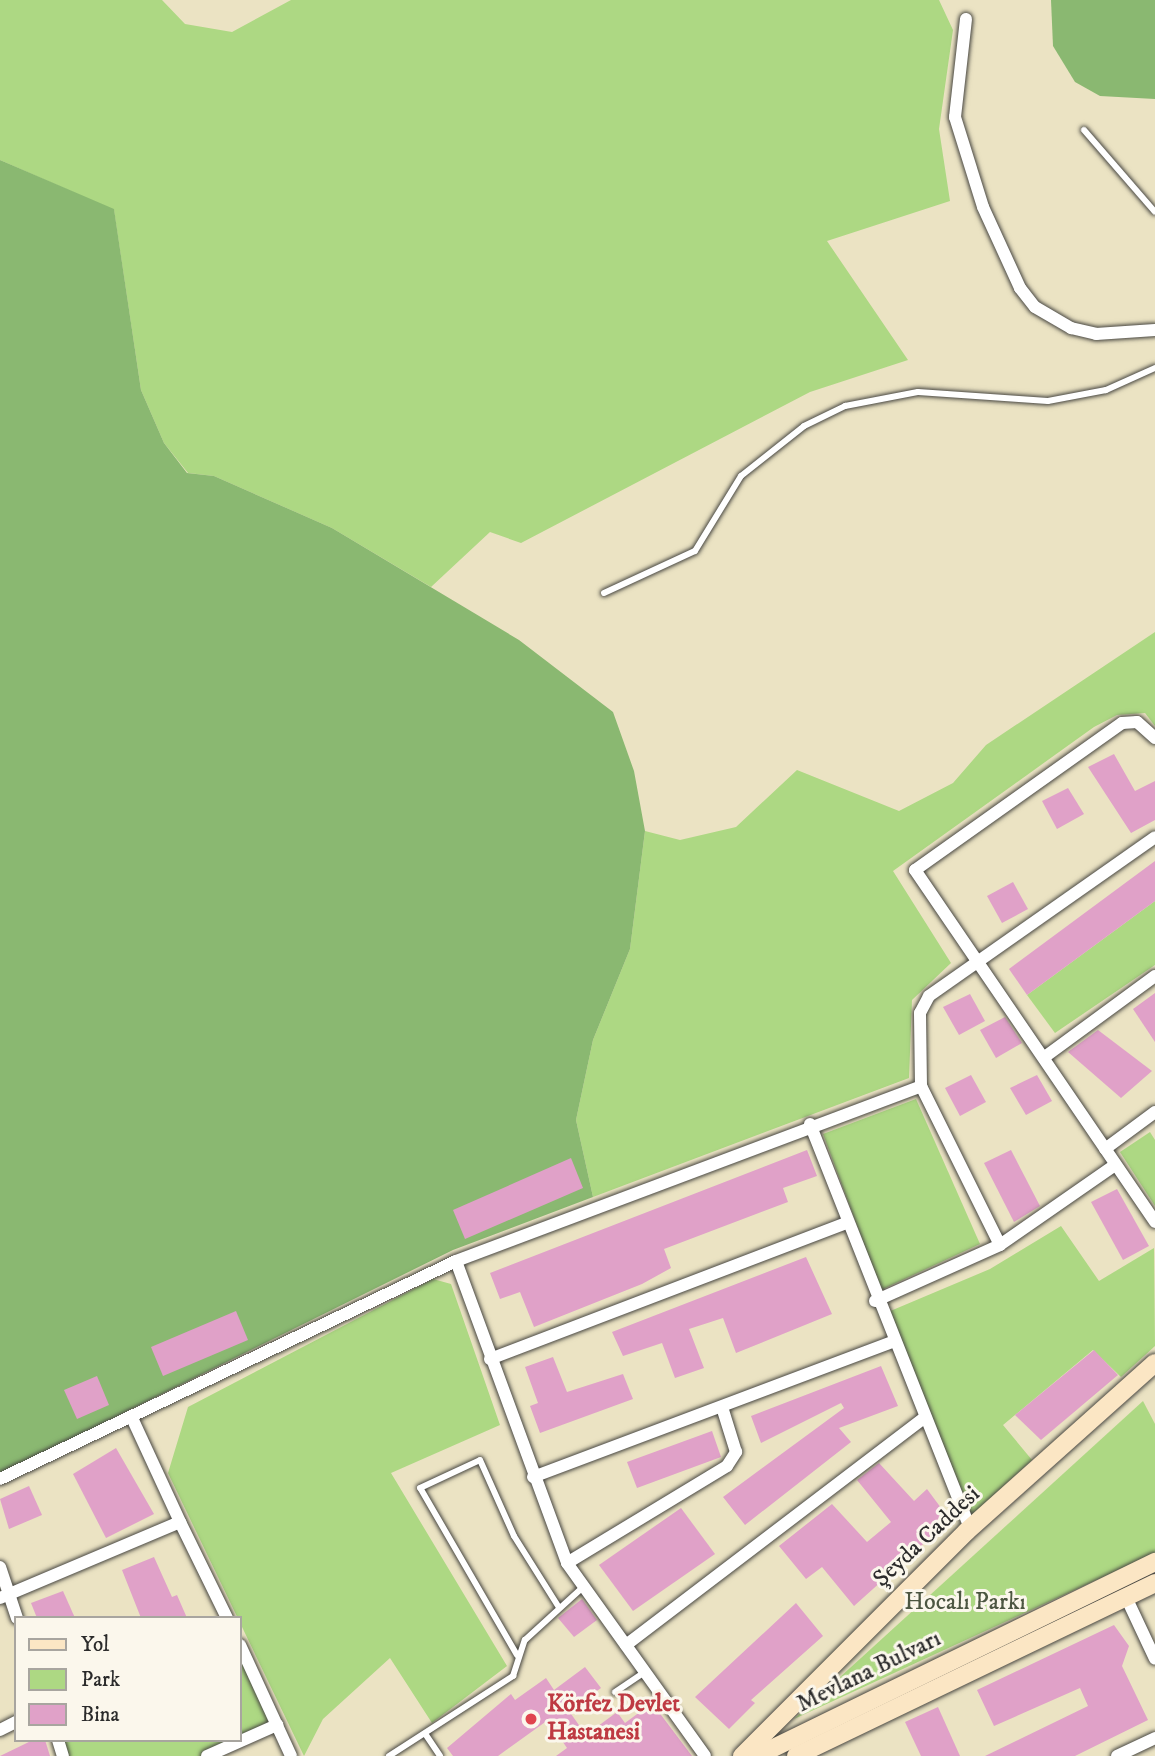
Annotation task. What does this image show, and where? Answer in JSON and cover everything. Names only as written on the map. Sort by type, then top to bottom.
[{"type":"street","points":[[966,19],[955,117],[983,207],[1020,288],[1035,307],[1071,327],[1096,334],[1155,330]]},
{"type":"street","points":[[1155,738],[1138,722],[1122,723],[915,870],[1045,1056],[1115,1166],[1155,1222]]},
{"type":"street","points":[[1000,1245],[921,1086],[922,1004],[1155,837]]},
{"type":"street","points":[[1045,1056],[1155,976]]},
{"type":"street","points":[[0,1479],[456,1261],[810,1124],[921,1086]]},
{"type":"street","points":[[1105,1149],[1154,1115]]},
{"type":"street","points":[[810,1124],[875,1301],[970,1529]]},
{"type":"street","points":[[875,1301],[1000,1245],[1115,1166]]},
{"type":"street","points":[[490,1359],[846,1223]]},
{"type":"street","points":[[456,1261],[566,1563],[705,1756]]},
{"type":"street","points":[[533,1477],[892,1342]]},
{"type":"street","name":"Şeyda Caddesi","points":[[741,1756],[970,1529],[1155,1363]]},
{"type":"street","points":[[566,1563],[727,1466],[736,1452],[722,1407]]},
{"type":"street","points":[[132,1418],[226,1616]]},
{"type":"street","points":[[626,1645],[924,1419]]},
{"type":"street","points":[[5,1597],[180,1522]]},
{"type":"street","name":"Mevlana Bulvarı","points":[[757,1756],[1155,1562]]},
{"type":"street","points":[[0,1567],[5,1597],[16,1616]]},
{"type":"street","name":"Mevlana Bulvarı","points":[[796,1756],[1155,1583]]},
{"type":"street","points":[[1126,1597],[1155,1659]]},
{"type":"street","points":[[242,1649],[291,1756]]},
{"type":"street","points":[[242,1740],[277,1725]]},
{"type":"street","points":[[1117,1756],[1155,1738]]},
{"type":"street","points":[[207,1756],[239,1742]]},
{"type":"lane","points":[[1084,130],[1155,212]]},
{"type":"lane","points":[[604,593],[695,551],[741,475],[804,426],[845,406],[918,392],[1048,401],[1106,390],[1155,368]]},
{"type":"lane","points":[[517,1655],[420,1488],[480,1460],[514,1536],[558,1606]]},
{"type":"lane","points":[[389,1756],[426,1735],[513,1676],[517,1655],[558,1606],[584,1587]]},
{"type":"lane","points":[[615,1692],[645,1672]]},
{"type":"lane","points":[[426,1735],[440,1756]]},
{"type":"green space","points":[[0,0],[162,0],[185,24],[232,32],[291,0],[939,0],[953,30],[939,129],[950,201],[827,241],[908,360],[810,392],[521,543],[490,532],[431,587],[332,528],[214,476],[188,473],[164,443],[141,390],[114,210],[0,160]]},
{"type":"green space","points":[[1051,0],[1155,0],[1155,99],[1100,96],[1075,82],[1053,46]]},
{"type":"green space","points":[[0,160],[114,209],[141,390],[164,443],[187,473],[214,476],[332,528],[519,640],[613,712],[634,771],[645,831],[630,949],[593,1040],[576,1120],[593,1197],[453,1250],[0,1474]]},
{"type":"green space","points":[[1155,632],[1155,726],[1145,713],[1117,715],[1094,727],[893,871],[951,963],[912,1000],[909,1078],[593,1197],[576,1120],[593,1040],[630,949],[645,831],[680,840],[736,827],[797,770],[899,811],[953,783],[986,745]]},
{"type":"green space","points":[[1155,901],[1155,965],[1055,1033],[1027,995]]},
{"type":"green space","points":[[916,1099],[980,1244],[881,1290],[823,1134]]},
{"type":"green space","points":[[1150,1132],[1155,1140],[1155,1206],[1120,1152]]},
{"type":"green space","points":[[1061,1226],[1099,1281],[1154,1248],[1155,1346],[1121,1377],[1093,1350],[1003,1425],[1032,1460],[972,1515],[888,1312],[990,1269]]},
{"type":"green space","points":[[433,1279],[451,1284],[500,1425],[391,1473],[507,1666],[432,1723],[390,1658],[323,1719],[304,1756],[242,1627],[242,1616],[237,1616],[168,1473],[188,1407]]},
{"type":"green space","name":"Hocalı Parkı","points":[[1143,1401],[1155,1424],[1155,1553],[794,1719]]},
{"type":"green space","points":[[242,1649],[277,1725],[242,1740]]},
{"type":"green space","points":[[59,1742],[239,1742],[207,1756],[63,1756]]},
{"type":"building","points":[[1114,754],[1135,791],[1155,781],[1155,820],[1131,833],[1088,767]]},
{"type":"building","points":[[1068,788],[1084,814],[1057,829],[1042,801]]},
{"type":"building","points":[[1155,861],[1155,901],[1027,995],[1009,969]]},
{"type":"building","points":[[1013,882],[1028,909],[1002,923],[987,896]]},
{"type":"building","points":[[1155,993],[1155,1042],[1133,1009]]},
{"type":"building","points":[[970,994],[985,1021],[959,1035],[943,1007]]},
{"type":"building","points":[[1005,1017],[1022,1043],[996,1058],[980,1030]]},
{"type":"building","points":[[1098,1030],[1152,1071],[1121,1098],[1068,1052]]},
{"type":"building","points":[[971,1075],[986,1102],[960,1116],[945,1088]]},
{"type":"building","points":[[1037,1075],[1052,1101],[1026,1115],[1010,1088]]},
{"type":"building","points":[[807,1150],[817,1176],[783,1188],[788,1202],[664,1249],[671,1268],[642,1284],[534,1327],[520,1292],[500,1299],[490,1273]]},
{"type":"building","points":[[1011,1150],[1040,1206],[1014,1222],[984,1163]]},
{"type":"building","points":[[571,1158],[583,1188],[465,1239],[453,1210]]},
{"type":"building","points":[[1117,1189],[1149,1246],[1123,1260],[1091,1202]]},
{"type":"building","points":[[806,1257],[832,1314],[736,1353],[723,1318],[689,1329],[704,1368],[675,1378],[662,1343],[623,1356],[612,1332]]},
{"type":"building","points":[[236,1311],[248,1340],[163,1376],[151,1347]]},
{"type":"building","points":[[1094,1350],[1118,1375],[1041,1440],[1015,1415]]},
{"type":"building","points":[[553,1357],[567,1392],[623,1374],[633,1399],[540,1433],[530,1406],[538,1403],[525,1367]]},
{"type":"building","points":[[881,1366],[898,1406],[839,1428],[851,1442],[745,1525],[723,1497],[844,1408],[841,1403],[761,1443],[751,1416]]},
{"type":"building","points":[[97,1376],[109,1405],[77,1419],[64,1390]]},
{"type":"building","points":[[712,1431],[721,1457],[637,1488],[627,1462]]},
{"type":"building","points":[[116,1448],[154,1514],[106,1538],[73,1474]]},
{"type":"building","points":[[879,1463],[914,1501],[927,1489],[950,1520],[854,1606],[822,1567],[806,1579],[779,1546],[832,1504],[867,1542],[891,1522],[857,1480]]},
{"type":"building","points":[[29,1486],[42,1515],[9,1529],[0,1499]]},
{"type":"building","points":[[681,1508],[715,1554],[633,1611],[599,1565]]},
{"type":"building","points":[[154,1557],[172,1597],[177,1595],[186,1616],[140,1616],[122,1570]]},
{"type":"building","points":[[63,1591],[74,1616],[36,1616],[31,1603]]},
{"type":"building","points":[[582,1599],[597,1620],[574,1637],[558,1618]]},
{"type":"building","points":[[796,1603],[823,1636],[751,1700],[755,1703],[729,1729],[695,1697]]},
{"type":"building","points":[[1114,1625],[1129,1646],[1122,1666],[1148,1720],[1075,1756],[985,1756],[1088,1706],[1080,1688],[994,1726],[977,1690]]},
{"type":"building","name":"Körfez Devlet Hastanesi","points":[[585,1667],[601,1688],[569,1711],[586,1735],[617,1712],[625,1723],[652,1703],[692,1756],[556,1756],[567,1748],[548,1720],[498,1756],[453,1756],[447,1748],[511,1694],[515,1700],[546,1678],[554,1690]]},
{"type":"building","points":[[938,1707],[960,1756],[921,1756],[905,1722]]},
{"type":"building","points":[[29,1742],[46,1742],[50,1756],[0,1756]]},
{"type":"place","name":"Körfez Devlet Hastanesi","points":[[531,1719]]}]
